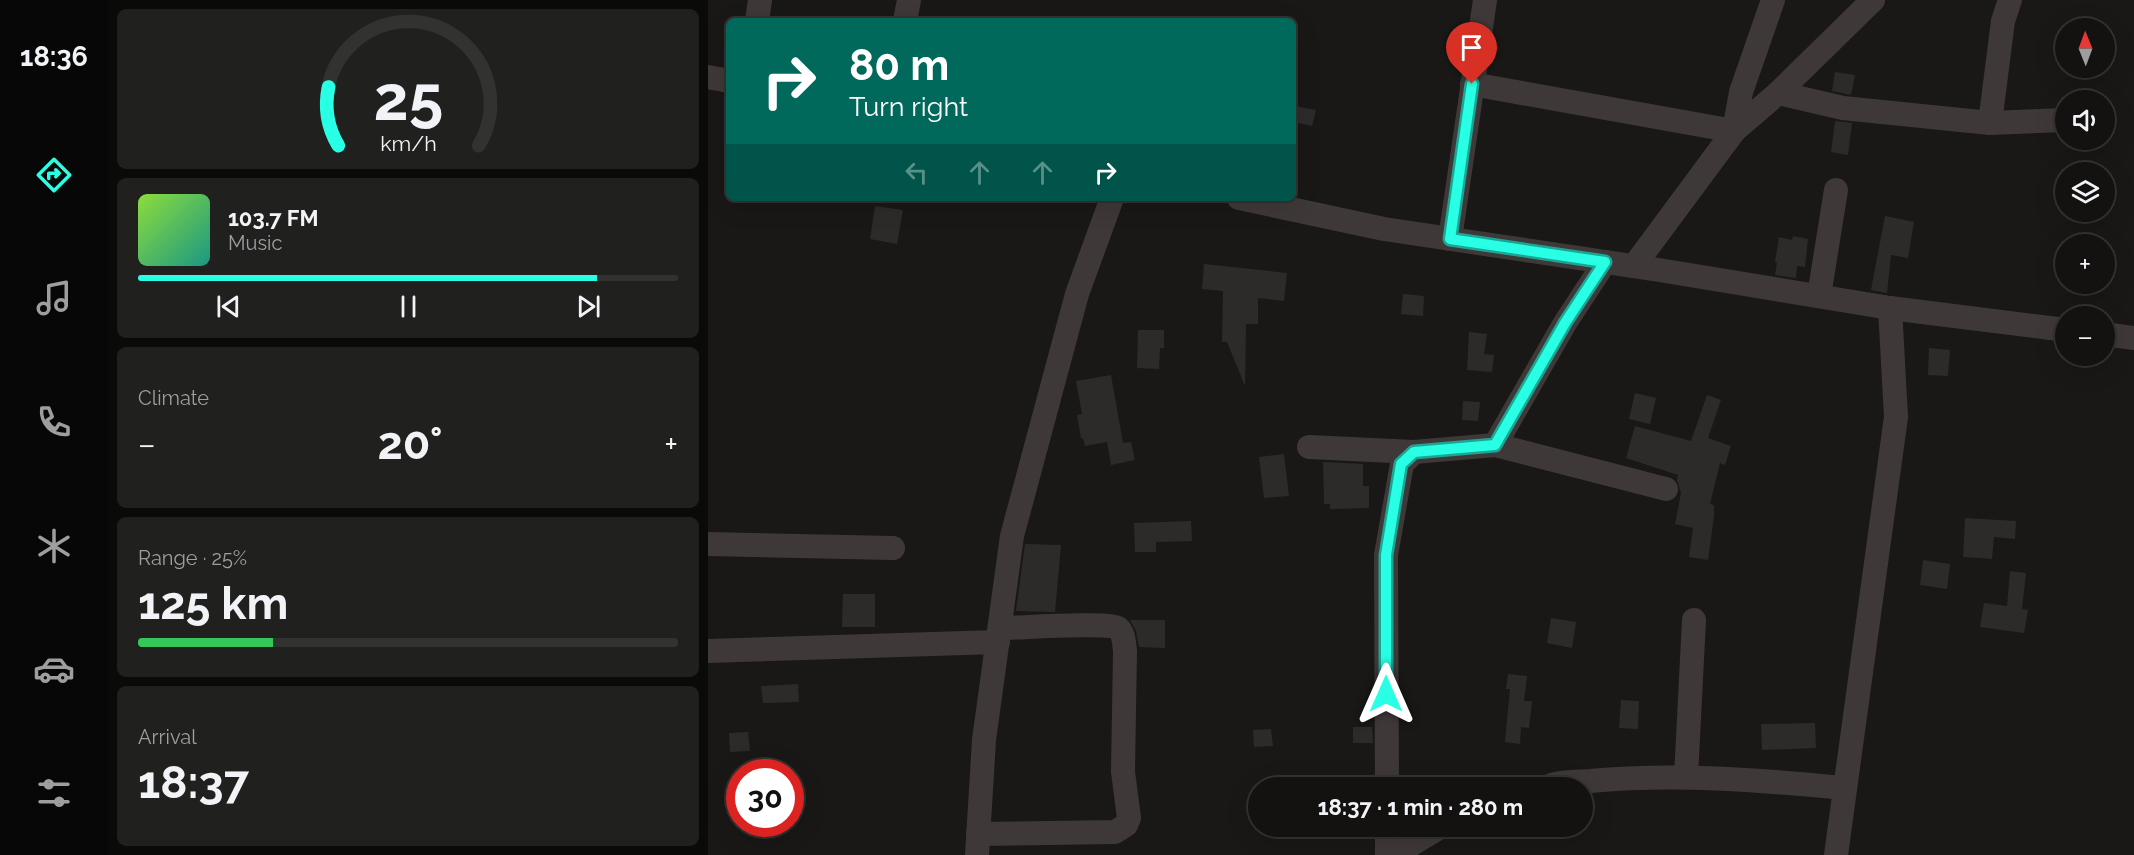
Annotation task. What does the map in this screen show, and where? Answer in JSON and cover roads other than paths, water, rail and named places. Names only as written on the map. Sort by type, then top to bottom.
[{"type":"street","points":[[757,18],[760,0]]},
{"type":"street","points":[[906,18],[909,0]]},
{"type":"street","points":[[1450,239],[1485,0]]},
{"type":"street","points":[[1734,131],[1741,92],[1773,0]]},
{"type":"street","points":[[1634,266],[1734,131],[1778,93],[1873,0]]},
{"type":"street","points":[[1990,123],[2003,21],[2010,0]]},
{"type":"street","points":[[708,77],[726,80]]},
{"type":"street","points":[[1472,84],[1734,131]]},
{"type":"street","points":[[1778,93],[1844,108],[1990,123],[2055,120]]},
{"type":"street","points":[[1819,296],[1836,190]]},
{"type":"street","points":[[708,651],[999,635],[1042,628],[1100,624],[1116,627],[1121,631],[1125,651],[1123,772],[1130,818],[1126,825],[1115,832],[978,845],[984,740],[999,635],[1012,536],[1077,294],[1111,201]]},
{"type":"street","points":[[1253,201],[1384,229],[1634,266],[1890,308],[2055,329]]},
{"type":"street","points":[[1495,445],[1565,323],[1605,262]]},
{"type":"street","points":[[1836,855],[1896,417],[1890,308]]},
{"type":"street","points":[[2115,335],[2134,338]]},
{"type":"street","points":[[1310,447],[1414,452],[1495,445],[1666,489]]},
{"type":"street","points":[[1387,777],[1386,555],[1401,464],[1414,452]]},
{"type":"street","points":[[708,544],[893,548]]},
{"type":"street","points":[[1686,777],[1694,620]]},
{"type":"street","points":[[1593,780],[1686,777],[1755,779],[1844,788]]},
{"type":"street","points":[[1387,837],[1387,855]]},
{"type":"street","points":[[1394,855],[1424,837]]}]
